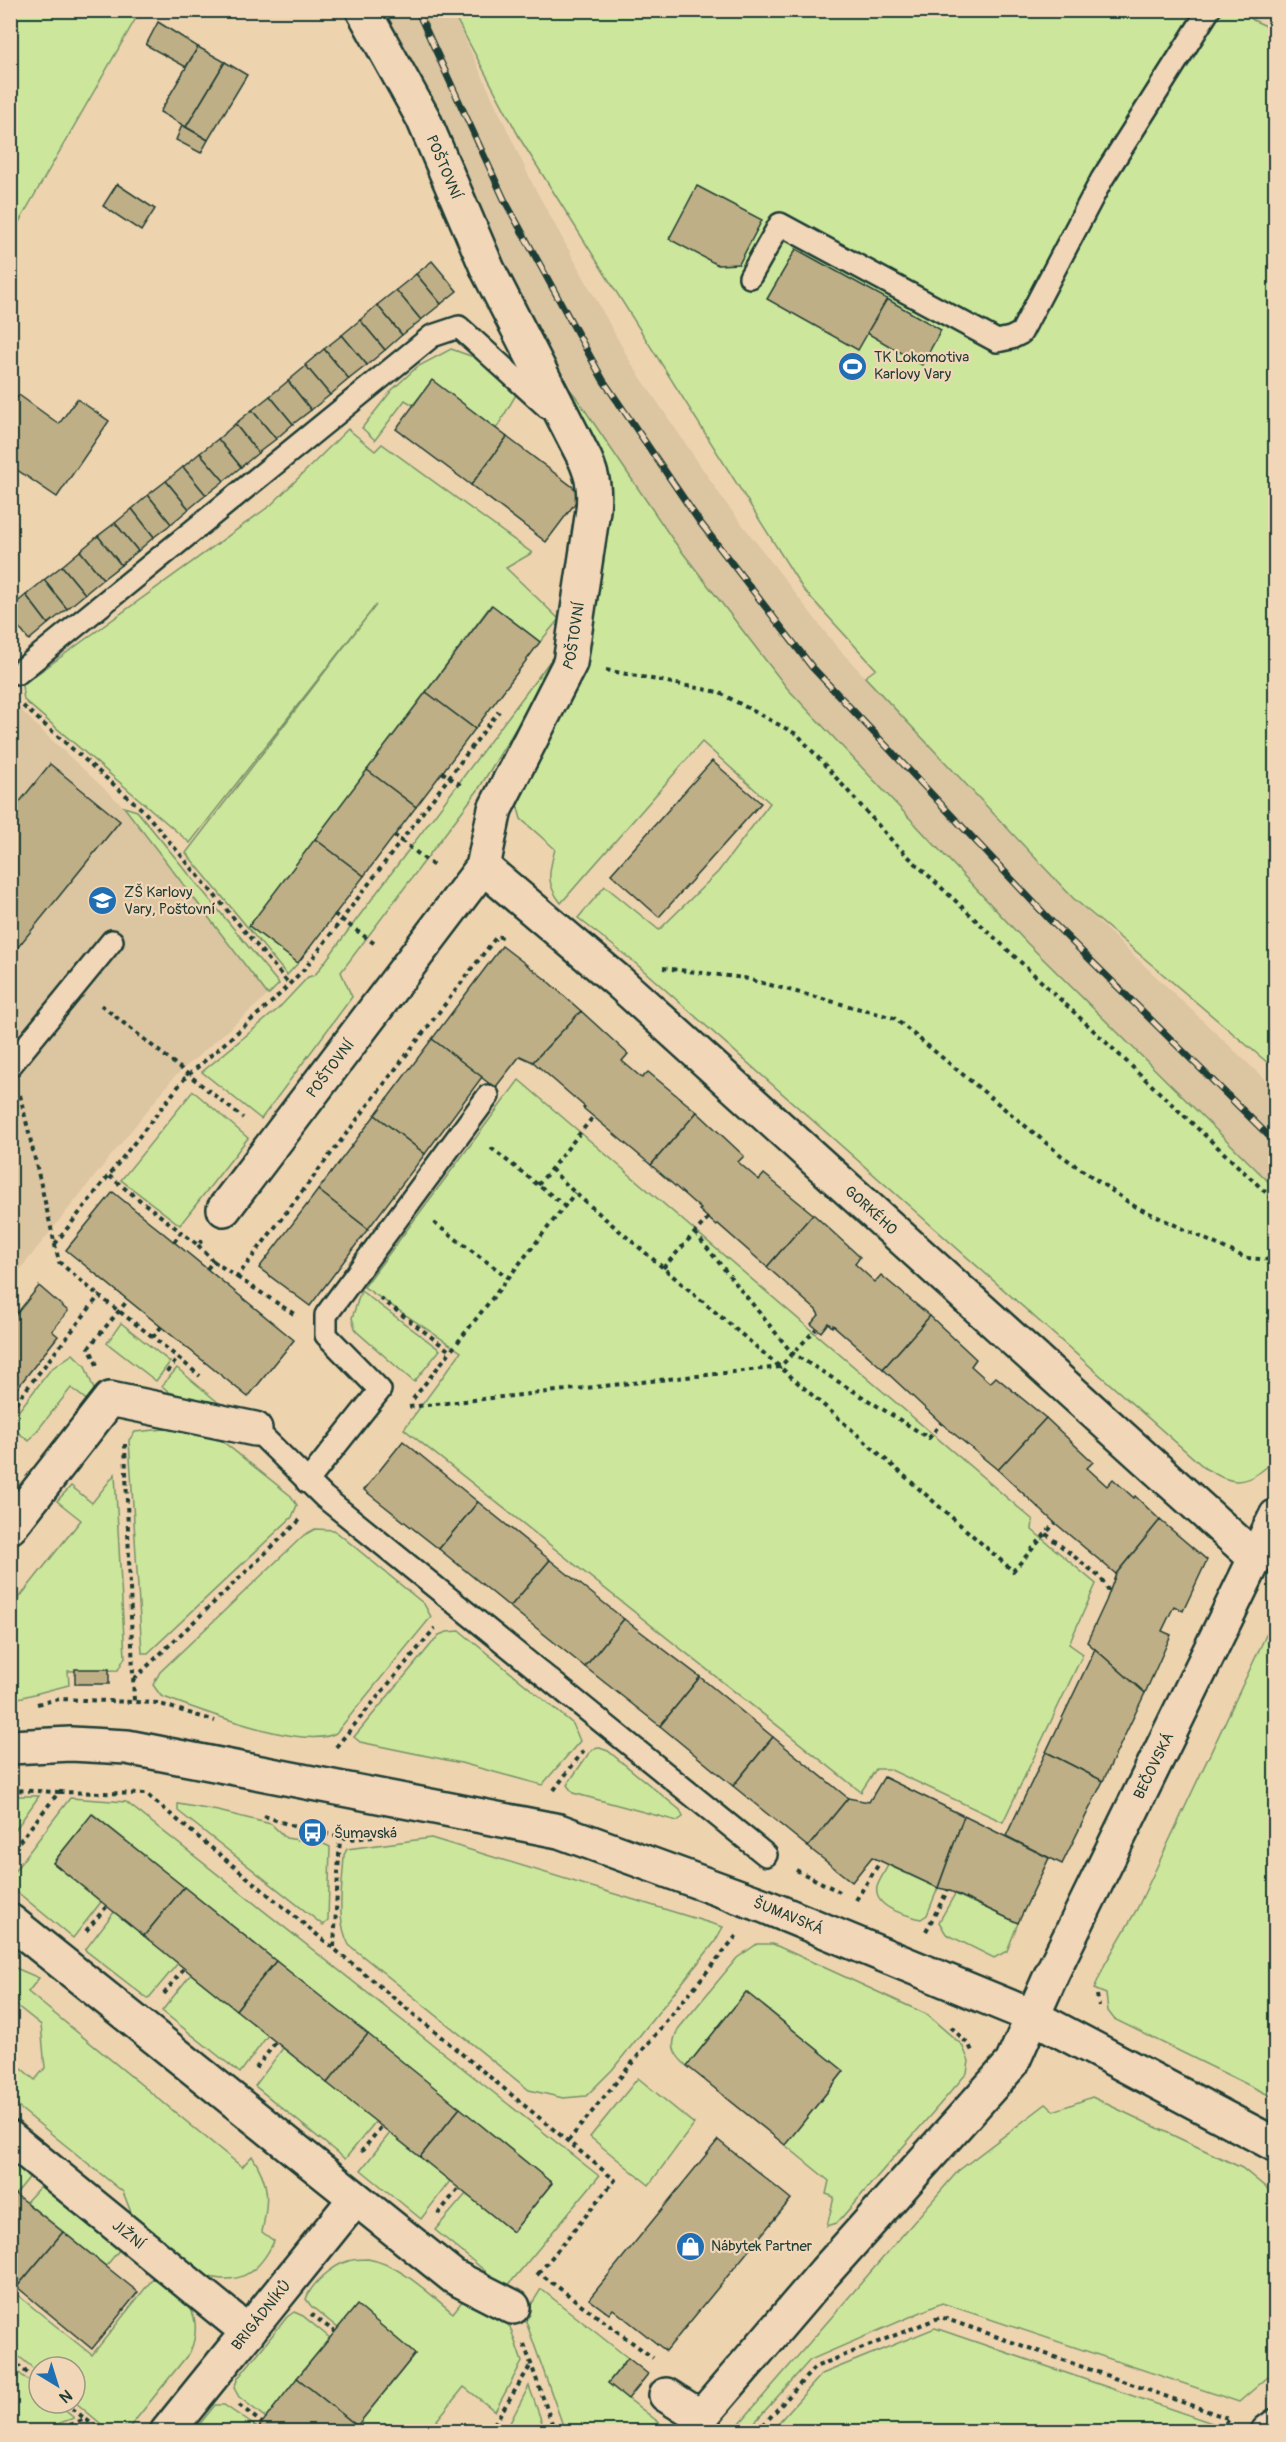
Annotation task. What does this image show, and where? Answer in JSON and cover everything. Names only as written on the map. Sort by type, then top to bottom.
[{"type":"street","name":"POŠTOVNÍ","points":[[224,1209],[474,879],[495,809],[570,663],[595,491],[592,475],[488,270],[423,118],[363,10]]},
{"type":"street","name":"GORKÉHO","points":[[474,879],[620,982],[1254,1557]]},
{"type":"street","points":[[10,1527],[117,1400],[255,1429]]},
{"type":"street","name":"BEČOVSKÁ","points":[[1032,2016],[1275,1516]]},
{"type":"street","name":"ŠUMAVSKÁ","points":[[10,1747],[71,1744],[128,1747],[559,1831],[762,1905],[1032,2016],[1275,2145]]},
{"type":"street","points":[[10,1921],[454,2277],[513,2307]]},
{"type":"street","points":[[666,2395],[701,2417],[825,2272],[1012,2063],[1032,2016]]},
{"type":"street","name":"JIŽNÍ","points":[[10,2138],[248,2332]]},
{"type":"street","name":"BRIGÁDNÍKŮ","points":[[167,2432],[355,2199]]},
{"type":"street","points":[[1268,2432],[1275,2426]]},
{"type":"lane","points":[[750,277],[780,224],[998,341],[1021,333],[1102,179],[1209,10]]},
{"type":"lane","points":[[18,673],[432,336],[459,327],[547,407],[561,412]]},
{"type":"lane","points":[[12,1065],[111,941]]},
{"type":"lane","points":[[307,1482],[380,1389],[326,1335],[327,1315],[488,1096]]},
{"type":"lane","points":[[255,1429],[324,1497],[766,1855]]},
{"type":"path","points":[[570,663],[718,692],[798,735],[896,845],[1275,1202]]},
{"type":"path","points":[[18,673],[16,700],[143,810],[290,984]]},
{"type":"path","points":[[55,1244],[188,1076],[306,967],[501,708]]},
{"type":"path","points":[[394,835],[474,879]]},
{"type":"path","points":[[334,914],[407,968]]},
{"type":"path","points":[[237,1277],[497,936],[506,939]]},
{"type":"path","points":[[620,982],[642,966],[744,978],[894,1018],[1062,1156],[1134,1206],[1246,1258],[1275,1260]]},
{"type":"path","points":[[76,985],[274,1143]]},
{"type":"path","points":[[12,1065],[59,1262],[153,1337]]},
{"type":"path","points":[[538,1185],[593,1117]]},
{"type":"path","points":[[464,1127],[565,1206]]},
{"type":"path","points":[[551,1169],[575,1193],[780,1367],[1013,1571],[1055,1523]]},
{"type":"path","points":[[109,1176],[181,1232]]},
{"type":"path","points":[[575,1193],[407,1407],[780,1367],[816,1329]]},
{"type":"path","points":[[408,1204],[509,1278]]},
{"type":"path","points":[[663,1268],[708,1218]]},
{"type":"path","points":[[695,1233],[792,1353],[929,1438],[941,1423]]},
{"type":"path","points":[[198,1245],[213,1261],[326,1335]]},
{"type":"path","points":[[207,1269],[213,1261]]},
{"type":"path","points":[[353,1278],[451,1352]]},
{"type":"path","points":[[10,1410],[99,1296]]},
{"type":"path","points":[[128,1300],[89,1347],[117,1400],[134,1702]]},
{"type":"path","points":[[134,1679],[324,1497]]},
{"type":"path","points":[[1046,1534],[1101,1578],[1109,1592]]},
{"type":"path","points":[[336,1747],[455,1603]]},
{"type":"path","points":[[28,1707],[59,1699],[157,1703],[223,1724]]},
{"type":"path","points":[[324,1745],[347,1749]]},
{"type":"path","points":[[10,1790],[158,1795]]},
{"type":"path","points":[[11,1852],[58,1792]]},
{"type":"path","points":[[552,1793],[563,1796]]},
{"type":"path","points":[[146,1794],[615,2180],[513,2307],[555,2432]]},
{"type":"path","points":[[259,1815],[350,1839],[383,1836]]},
{"type":"path","points":[[334,1948],[339,1837]]},
{"type":"path","points":[[766,1855],[866,1904]]},
{"type":"path","points":[[856,1900],[880,1862]]},
{"type":"path","points":[[926,1932],[948,1890]]},
{"type":"path","points":[[568,2141],[762,1905]]},
{"type":"path","points":[[916,1928],[936,1937]]},
{"type":"path","points":[[948,2024],[969,2045],[974,2055]]},
{"type":"path","points":[[539,2273],[653,2358],[666,2395]]},
{"type":"path","points":[[757,2432],[815,2367],[941,2317],[1230,2419],[1216,2432]]},
{"type":"path","points":[[10,2359],[27,2372]]},
{"type":"path","points":[[489,2432],[531,2365]]},
{"type":"path","points":[[80,2415],[102,2432]]},
{"type":"path","points":[[53,2432],[85,2419]]},
{"type":"shaded area","points":[[383,11],[452,11],[533,185],[631,363],[725,502],[836,646],[1073,898],[1275,1089],[1275,1188],[1027,943],[787,688],[673,540],[576,397],[475,213]]},
{"type":"shaded area","name":"ZŠ Karlovy Vary, Poštovní","points":[[10,699],[124,807],[268,995],[174,1077],[14,1277],[10,1276]]},
{"type":"green space","points":[[1243,10],[1253,20],[1275,30],[1275,1069],[1073,898],[865,677],[876,669],[803,589],[522,142],[452,11]]},
{"type":"green space","points":[[10,11],[140,11],[11,236],[10,236]]},
{"type":"green space","points":[[537,348],[576,397],[673,540],[787,688],[1027,943],[1275,1188],[1276,1455],[1260,1472],[1248,1479],[1233,1481],[1206,1469],[634,962],[578,918],[605,886],[659,930],[718,872],[770,803],[702,742],[561,903],[556,896],[550,883],[555,849],[521,819],[518,808],[520,784],[608,508]]},
{"type":"green space","points":[[451,349],[479,359],[517,393],[496,429],[432,381],[413,405],[405,400],[375,440],[362,428],[392,390],[417,367]]},
{"type":"green space","points":[[348,429],[375,451],[382,444],[532,553],[506,568],[559,619],[540,642],[491,605],[250,926],[298,963],[287,975],[186,853],[376,605],[190,843],[24,700],[22,685],[271,505]]},
{"type":"green space","points":[[553,657],[557,661],[478,790],[341,972],[352,997],[261,1119],[202,1072],[278,1009],[308,977],[315,975]]},
{"type":"green space","points":[[124,807],[137,811],[279,984],[268,995]]},
{"type":"green space","points":[[519,1080],[1033,1520],[1032,1530],[1096,1584],[1069,1644],[1083,1654],[1003,1822],[889,1769],[876,1769],[861,1792],[404,1429],[461,1352],[364,1287]]},
{"type":"green space","points":[[193,1091],[248,1138],[180,1225],[121,1180]]},
{"type":"green space","points":[[361,1291],[440,1350],[414,1382],[356,1331],[352,1318]]},
{"type":"green space","points":[[121,1323],[170,1362],[156,1381],[107,1343]]},
{"type":"green space","points":[[73,1354],[85,1366],[96,1395],[88,1401],[71,1388],[29,1441],[11,1427],[10,1422],[51,1369]]},
{"type":"green space","points":[[177,1368],[232,1414],[169,1392],[162,1386]]},
{"type":"green space","points":[[165,1429],[194,1431],[222,1441],[291,1496],[297,1505],[292,1517],[148,1653],[142,1653],[129,1440],[135,1432]]},
{"type":"green space","points":[[115,1474],[125,1657],[118,1670],[68,1671],[69,1685],[11,1700],[11,1608],[81,1520],[57,1501],[71,1486],[92,1503]]},
{"type":"green space","points":[[315,1529],[334,1530],[424,1604],[431,1617],[336,1733],[321,1737],[300,1737],[276,1733],[161,1696],[153,1685],[160,1672],[304,1535]]},
{"type":"green space","points":[[1275,1616],[1275,2098],[1114,2019],[1108,2011],[1106,1994],[1094,1989],[1105,1964],[1137,1909]]},
{"type":"green space","points":[[460,1631],[573,1724],[580,1741],[542,1785],[461,1763],[360,1742],[354,1737],[439,1635]]},
{"type":"green space","points":[[597,1747],[608,1751],[680,1810],[683,1817],[677,1821],[573,1793],[567,1785],[589,1753]]},
{"type":"green space","points":[[10,1796],[39,1796],[11,1836]]},
{"type":"green space","points":[[70,1798],[126,1802],[599,2176],[506,2288],[435,2230],[466,2194],[513,2232],[552,2183],[93,1814],[53,1863],[101,1902],[73,1938],[16,1891],[10,1877]]},
{"type":"green space","points":[[178,1804],[271,1824],[286,1838],[330,1847],[328,1921],[323,1925],[178,1811]]},
{"type":"green space","points":[[431,1838],[723,1927],[714,1943],[612,2070],[586,2096],[563,2098],[529,2090],[349,1945],[345,1935],[341,1901],[344,1855],[347,1849]]},
{"type":"green space","points":[[888,1865],[938,1888],[927,1915],[921,1919],[907,1915],[892,1909],[880,1900],[877,1887]]},
{"type":"green space","points":[[955,1894],[1018,1923],[1007,1951],[994,1958],[946,1934],[939,1922]]},
{"type":"green space","points":[[114,1912],[178,1963],[148,1999],[85,1950]]},
{"type":"green space","points":[[757,1944],[773,1944],[926,2014],[962,2045],[969,2061],[967,2073],[837,2223],[827,2226],[834,2197],[826,2194],[829,2181],[785,2145],[844,2071],[746,1992],[687,2066],[674,2049],[674,2039],[679,2028],[737,1958]]},
{"type":"green space","points":[[11,1966],[39,1978],[28,1992],[242,2167],[252,2156],[265,2184],[267,2201],[262,2232],[274,2241],[268,2253],[253,2270],[245,2275],[224,2279],[199,2274],[136,2225],[123,2192],[11,2101],[10,2059],[35,2080],[45,2068],[41,2025],[11,2001]]},
{"type":"green space","points":[[191,1974],[268,2035],[240,2073],[162,2011]]},
{"type":"green space","points":[[283,2048],[376,2121],[345,2159],[255,2086]]},
{"type":"green space","points":[[638,2078],[694,2124],[649,2185],[590,2137]]},
{"type":"green space","points":[[1092,2097],[1242,2168],[1275,2195],[1275,2371],[1239,2402],[942,2303],[810,2360],[747,2431],[733,2431],[958,2171],[1046,2104],[1054,2111]]},
{"type":"green space","points":[[390,2133],[450,2181],[421,2219],[361,2170]]},
{"type":"green space","points":[[10,2150],[35,2170],[16,2194],[11,2190]]},
{"type":"green space","points":[[46,2180],[125,2243],[106,2266],[26,2202]]},
{"type":"green space","points":[[368,2259],[403,2273],[453,2313],[470,2291],[510,2327],[522,2362],[495,2411],[464,2387],[428,2431],[353,2431],[415,2354],[357,2306],[338,2328],[311,2306],[306,2299],[317,2282],[335,2267],[350,2260]]},
{"type":"green space","points":[[159,2271],[177,2289],[190,2307],[195,2327],[190,2352],[129,2428],[106,2428],[87,2412],[87,2355],[27,2355],[27,2363],[11,2350],[10,2289],[92,2355]]},
{"type":"green space","points":[[541,2289],[628,2358],[608,2383],[670,2431],[565,2431],[524,2316]]},
{"type":"green space","points":[[294,2312],[303,2316],[330,2338],[266,2418],[239,2397],[234,2388],[238,2378],[287,2317]]},
{"type":"green space","points":[[935,2328],[1212,2423],[1202,2432],[771,2431],[822,2374]]},
{"type":"green space","points":[[10,2366],[27,2379],[27,2415],[70,2415],[74,2418],[38,2431],[11,2431]]},
{"type":"green space","points":[[529,2386],[545,2431],[521,2431],[510,2423]]},
{"type":"green space","points":[[215,2405],[224,2405],[258,2428],[255,2431],[194,2431]]},
{"type":"building","points":[[158,22],[198,47],[186,67],[146,45]]},
{"type":"building","points":[[198,47],[225,62],[186,127],[160,112]]},
{"type":"building","points":[[225,62],[247,75],[208,140],[186,127]]},
{"type":"building","points":[[182,125],[208,140],[201,153],[176,140]]},
{"type":"building","points":[[117,184],[155,209],[141,231],[103,206]]},
{"type":"building","points":[[697,186],[762,220],[739,264],[718,265],[669,239]]},
{"type":"building","points":[[796,249],[887,299],[858,350],[767,299]]},
{"type":"building","points":[[432,261],[457,291],[441,304],[416,274]]},
{"type":"building","points":[[416,274],[441,304],[421,320],[396,290]]},
{"type":"building","points":[[396,290],[421,320],[402,335],[377,305]]},
{"type":"building","points":[[887,299],[941,330],[922,365],[867,333]]},
{"type":"building","points":[[377,305],[402,335],[385,350],[360,320]]},
{"type":"building","points":[[360,320],[385,350],[367,365],[342,335]]},
{"type":"building","points":[[342,335],[367,365],[349,379],[324,349]]},
{"type":"building","points":[[324,349],[349,379],[330,395],[305,365]]},
{"type":"building","points":[[306,366],[330,395],[311,410],[288,381]]},
{"type":"building","points":[[432,380],[507,437],[471,485],[396,429]]},
{"type":"building","points":[[288,381],[311,410],[293,424],[270,396]]},
{"type":"building","points":[[19,395],[59,424],[77,399],[109,421],[57,497],[10,465],[10,406]]},
{"type":"building","points":[[270,396],[293,424],[276,439],[252,410]]},
{"type":"building","points":[[252,410],[276,439],[258,453],[235,424]]},
{"type":"building","points":[[235,424],[258,453],[241,467],[218,439]]},
{"type":"building","points":[[507,437],[582,494],[546,542],[471,485]]},
{"type":"building","points":[[218,439],[241,467],[224,481],[200,453]]},
{"type":"building","points":[[200,453],[224,481],[206,495],[183,467]]},
{"type":"building","points":[[183,467],[206,495],[189,509],[166,481]]},
{"type":"building","points":[[166,481],[189,509],[171,524],[148,495]]},
{"type":"building","points":[[148,495],[171,524],[154,537],[132,509]]},
{"type":"building","points":[[132,509],[154,537],[138,551],[115,523]]},
{"type":"building","points":[[115,523],[138,551],[121,565],[98,536]]},
{"type":"building","points":[[98,536],[121,565],[103,579],[80,551]]},
{"type":"building","points":[[80,551],[103,579],[85,594],[62,566]]},
{"type":"building","points":[[62,566],[85,594],[67,609],[44,580]]},
{"type":"building","points":[[44,580],[67,609],[48,624],[26,595]]},
{"type":"building","points":[[26,595],[48,624],[29,640],[10,617],[10,608]]},
{"type":"building","points":[[492,605],[540,642],[475,729],[426,692]]},
{"type":"building","points":[[426,692],[475,729],[416,807],[367,770]]},
{"type":"building","points":[[712,761],[761,803],[659,917],[611,874]]},
{"type":"building","points":[[50,764],[120,821],[10,957],[10,814]]},
{"type":"building","points":[[367,770],[416,807],[364,876],[315,839]]},
{"type":"building","points":[[315,839],[364,876],[298,963],[249,926]]},
{"type":"building","points":[[502,946],[544,978],[581,1011],[533,1062],[520,1056],[495,1088],[432,1039]]},
{"type":"building","points":[[581,1011],[628,1054],[622,1061],[642,1078],[648,1072],[697,1112],[651,1165],[533,1062]]},
{"type":"building","points":[[432,1039],[482,1077],[425,1154],[375,1115]]},
{"type":"building","points":[[697,1112],[744,1156],[738,1162],[759,1180],[764,1174],[813,1214],[767,1267],[718,1224],[716,1225],[651,1165]]},
{"type":"building","points":[[375,1115],[425,1154],[368,1229],[318,1190]]},
{"type":"building","points":[[318,1190],[368,1229],[310,1306],[259,1268]]},
{"type":"building","points":[[113,1192],[294,1340],[248,1397],[66,1250]]},
{"type":"building","points":[[813,1214],[860,1257],[855,1264],[875,1282],[881,1275],[930,1316],[883,1369],[833,1325],[832,1327],[828,1323],[821,1332],[811,1324],[819,1315],[816,1310],[767,1267]]},
{"type":"building","points":[[39,1286],[68,1311],[52,1331],[58,1336],[10,1397],[10,1322]]},
{"type":"building","points":[[930,1316],[976,1359],[971,1366],[990,1383],[996,1377],[1046,1418],[998,1470],[941,1423],[883,1369]]},
{"type":"building","points":[[1046,1418],[1093,1462],[1087,1468],[1107,1486],[1113,1479],[1160,1520],[1116,1574],[1055,1523],[998,1470]]},
{"type":"building","points":[[403,1441],[478,1502],[439,1549],[364,1490]]},
{"type":"building","points":[[478,1502],[550,1560],[510,1607],[439,1549]]},
{"type":"building","points":[[1160,1520],[1207,1560],[1183,1611],[1174,1606],[1162,1631],[1171,1635],[1145,1693],[1087,1642],[1116,1574]]},
{"type":"building","points":[[550,1560],[624,1619],[585,1667],[510,1607]]},
{"type":"building","points":[[624,1619],[700,1677],[660,1726],[585,1667]]},
{"type":"building","points":[[1095,1649],[1145,1693],[1103,1781],[1046,1752]]},
{"type":"building","points":[[75,1669],[109,1669],[109,1684],[75,1684]]},
{"type":"building","points":[[700,1677],[773,1737],[733,1786],[660,1726]]},
{"type":"building","points":[[773,1737],[848,1798],[808,1847],[733,1786]]},
{"type":"building","points":[[1046,1752],[1103,1781],[1062,1864],[1006,1836]]},
{"type":"building","points":[[884,1777],[964,1816],[938,1888],[872,1857],[852,1882],[808,1847],[848,1798],[869,1802]]},
{"type":"building","points":[[92,1814],[184,1887],[144,1936],[53,1863]]},
{"type":"building","points":[[964,1816],[1049,1858],[1018,1923],[948,1890],[938,1888]]},
{"type":"building","points":[[184,1887],[276,1961],[236,2010],[144,1936]]},
{"type":"building","points":[[276,1961],[368,2034],[327,2083],[236,2010]]},
{"type":"building","points":[[746,1992],[844,2071],[785,2145],[687,2066]]},
{"type":"building","points":[[368,2034],[460,2108],[420,2157],[327,2083]]},
{"type":"building","points":[[460,2108],[552,2183],[513,2232],[420,2157]]},
{"type":"building","points":[[718,2140],[791,2199],[666,2351],[613,2309],[609,2314],[589,2299]]},
{"type":"building","points":[[10,2190],[63,2232],[17,2287],[10,2282]]},
{"type":"building","points":[[63,2232],[138,2292],[92,2349],[17,2287]]},
{"type":"building","points":[[357,2305],[415,2354],[357,2426],[297,2378]]},
{"type":"building","points":[[628,2358],[648,2374],[628,2399],[608,2383]]},
{"type":"building","points":[[297,2378],[357,2426],[353,2432],[255,2432]]},
{"type":"railway","points":[[417,10],[504,199],[603,380],[699,521],[812,667],[1050,920],[1276,1143]]},
{"type":"place","name":"TK Lokomotiva Karlovy Vary","points":[[853,366]]},
{"type":"place","name":"ZŠ Karlovy Vary, Poštovní","points":[[103,901]]},
{"type":"place","name":"Šumavská","points":[[313,1833]]},
{"type":"place","name":"Nábytek Partner","points":[[690,2246]]}]
